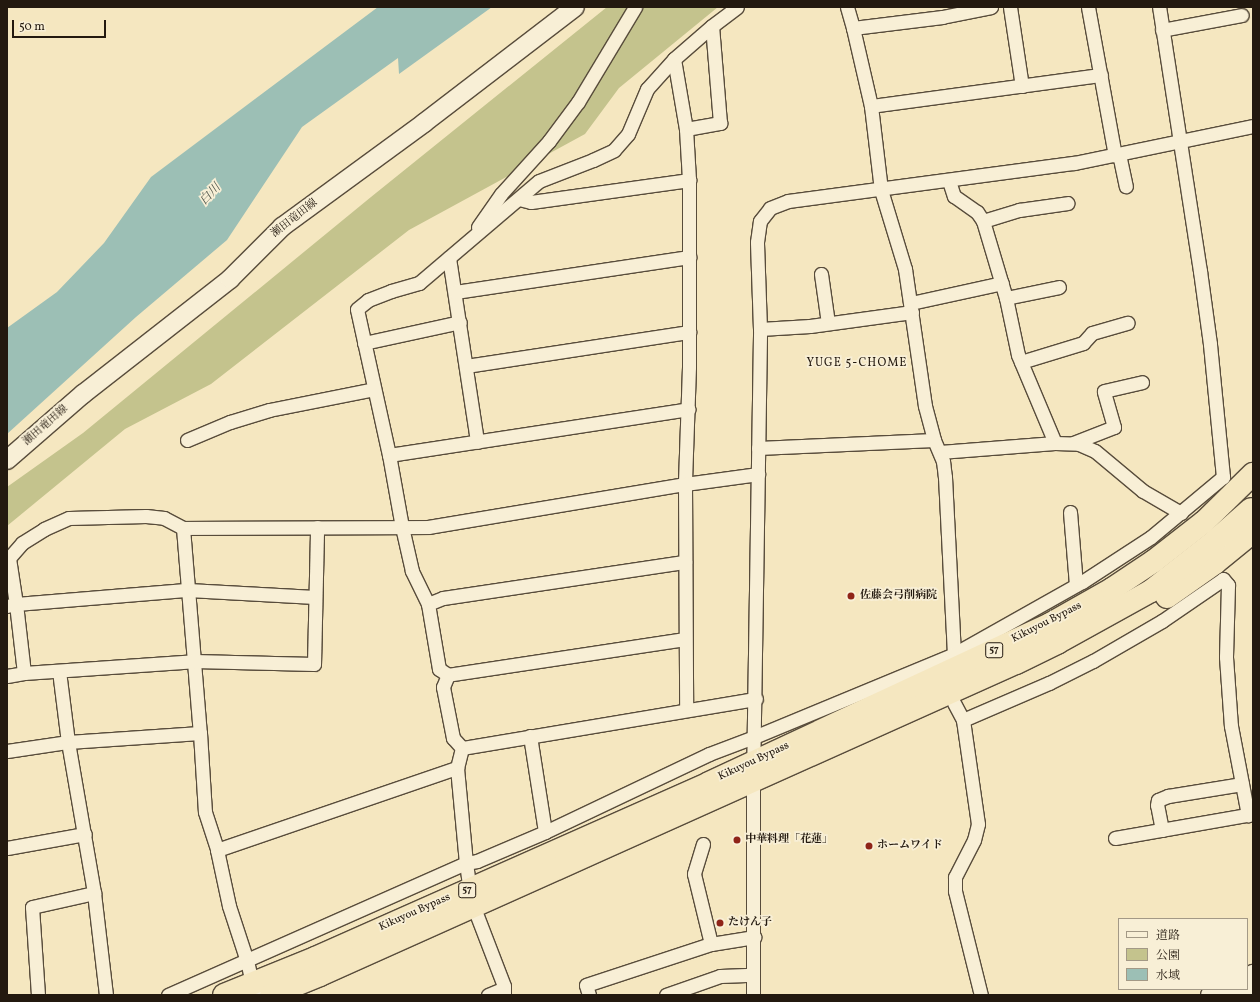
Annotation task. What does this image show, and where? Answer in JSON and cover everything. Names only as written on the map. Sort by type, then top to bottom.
[{"type":"highway","name":"Kikuyou Bypass","points":[[224,995],[253,989],[316,958],[471,897],[753,771],[1050,624],[1112,589],[1154,561],[1204,522],[1253,474]]},
{"type":"highway","name":"Kikuyou Bypass","points":[[753,771],[842,742],[1016,663],[1120,610],[1151,591],[1177,572],[1217,540],[1251,509]]},
{"type":"highway","points":[[842,742],[958,712],[1098,639],[1189,582],[1253,532]]},
{"type":"highway","name":"Kikuyou Bypass","points":[[271,995],[320,975],[471,897]]},
{"type":"main road","name":"瀬田竜田線","points":[[7,460],[83,394],[230,279],[282,227],[424,123],[575,7]]},
{"type":"main road","points":[[1237,995],[1253,989]]},
{"type":"main road","points":[[1210,995],[1221,990]]},
{"type":"street","points":[[469,240],[501,194],[549,142],[578,102],[635,7]]},
{"type":"street","points":[[685,639],[448,675],[440,669],[428,604],[412,570],[402,527],[389,455],[357,309],[368,300],[391,291],[419,284],[539,181],[593,160],[614,150],[628,134],[647,89],[674,59],[712,26],[737,7]]},
{"type":"street","points":[[847,7],[871,106],[881,190],[905,269],[925,406],[934,440],[940,452],[945,477],[954,654]]},
{"type":"street","points":[[853,28],[942,17],[991,7]]},
{"type":"street","points":[[1010,7],[1022,86]]},
{"type":"street","points":[[1088,7],[1117,155],[1126,186]]},
{"type":"street","points":[[168,995],[466,863],[477,861],[545,832],[708,754],[754,737],[954,654],[1076,585],[1151,537],[1223,477],[1209,336],[1191,204],[1159,7]]},
{"type":"street","points":[[1162,30],[1242,15]]},
{"type":"street","points":[[686,129],[720,124],[712,26]]},
{"type":"street","points":[[674,59],[686,129],[688,180],[688,410],[685,484],[686,710]]},
{"type":"street","points":[[871,106],[1101,75]]},
{"type":"street","points":[[753,995],[753,771],[756,699],[760,329],[757,242],[760,221],[766,211],[778,204],[788,201],[949,181],[1117,155],[1180,140],[1253,126]]},
{"type":"street","points":[[519,199],[531,202],[688,180]]},
{"type":"street","points":[[949,181],[954,196],[977,212],[983,221],[1002,283],[1021,362],[1055,443]]},
{"type":"street","points":[[983,221],[1019,210],[1068,204]]},
{"type":"street","points":[[455,292],[689,257]]},
{"type":"street","points":[[449,258],[478,442]]},
{"type":"street","points":[[821,274],[828,323]]},
{"type":"street","points":[[760,329],[828,323],[911,308],[1002,283]]},
{"type":"street","points":[[1006,298],[1059,287]]},
{"type":"street","points":[[364,343],[460,322]]},
{"type":"street","points":[[1021,362],[1083,343],[1092,333],[1128,323]]},
{"type":"street","points":[[466,366],[688,332]]},
{"type":"street","points":[[1073,443],[1114,427],[1104,391],[1142,382]]},
{"type":"street","points":[[187,440],[230,422],[269,410],[374,389]]},
{"type":"street","points":[[389,455],[688,410]]},
{"type":"street","points":[[758,448],[934,440]]},
{"type":"street","points":[[940,452],[1055,443],[1073,443],[1095,451],[1143,491],[1181,513]]},
{"type":"street","points":[[24,673],[11,605],[8,558],[22,543],[44,529],[69,518],[146,516],[164,518],[183,528],[428,526],[685,484],[758,474]]},
{"type":"street","points":[[1070,512],[1076,585]]},
{"type":"street","points":[[7,676],[24,673],[194,661],[314,664],[317,527]]},
{"type":"street","points":[[183,528],[205,812],[217,850],[229,906],[247,961],[253,989]]},
{"type":"street","points":[[428,604],[443,598],[685,562]]},
{"type":"street","points":[[981,995],[955,891],[955,878],[974,840],[978,824],[958,712],[1092,661],[1162,621],[1223,579],[1228,584],[1226,657],[1231,726],[1242,784],[1250,815],[1115,838]]},
{"type":"street","points":[[11,605],[188,590],[315,597]]},
{"type":"street","points":[[59,671],[68,742],[94,893],[106,995]]},
{"type":"street","points":[[448,675],[443,687],[453,738],[462,748]]},
{"type":"street","points":[[462,748],[756,699]]},
{"type":"street","points":[[7,751],[68,742],[200,733]]},
{"type":"street","points":[[530,736],[545,832]]},
{"type":"street","points":[[462,748],[457,768],[466,863],[471,897],[504,986],[503,992],[488,995]]},
{"type":"street","points":[[217,850],[457,768]]},
{"type":"street","points":[[1162,830],[1157,805],[1158,800],[1242,784]]},
{"type":"street","points":[[7,848],[85,834]]},
{"type":"street","points":[[703,844],[694,874],[711,944]]},
{"type":"street","points":[[38,995],[32,907],[94,893]]},
{"type":"street","points":[[589,995],[586,986],[711,944],[754,937]]},
{"type":"street","points":[[666,995],[683,992],[720,976],[753,975]]},
{"type":"green space","points":[[607,7],[718,7],[619,88],[585,134],[409,230],[211,384],[125,429],[7,526],[7,487],[83,433],[371,197]]},
{"type":"water","name":"白川","points":[[378,7],[492,7],[399,74],[398,58],[302,127],[227,240],[136,317],[7,434],[7,328],[57,292],[104,243],[151,177]]},
{"type":"place","name":"佐藤会弓削病院","points":[[851,596]]},
{"type":"place","name":"中華料理「花蓮」","points":[[737,840]]},
{"type":"place","name":"ホームワイド","points":[[869,846]]},
{"type":"place","name":"たけん子","points":[[720,923]]},
{"type":"district","name":"YUGE 5-CHOME","points":[[857,364]]}]
